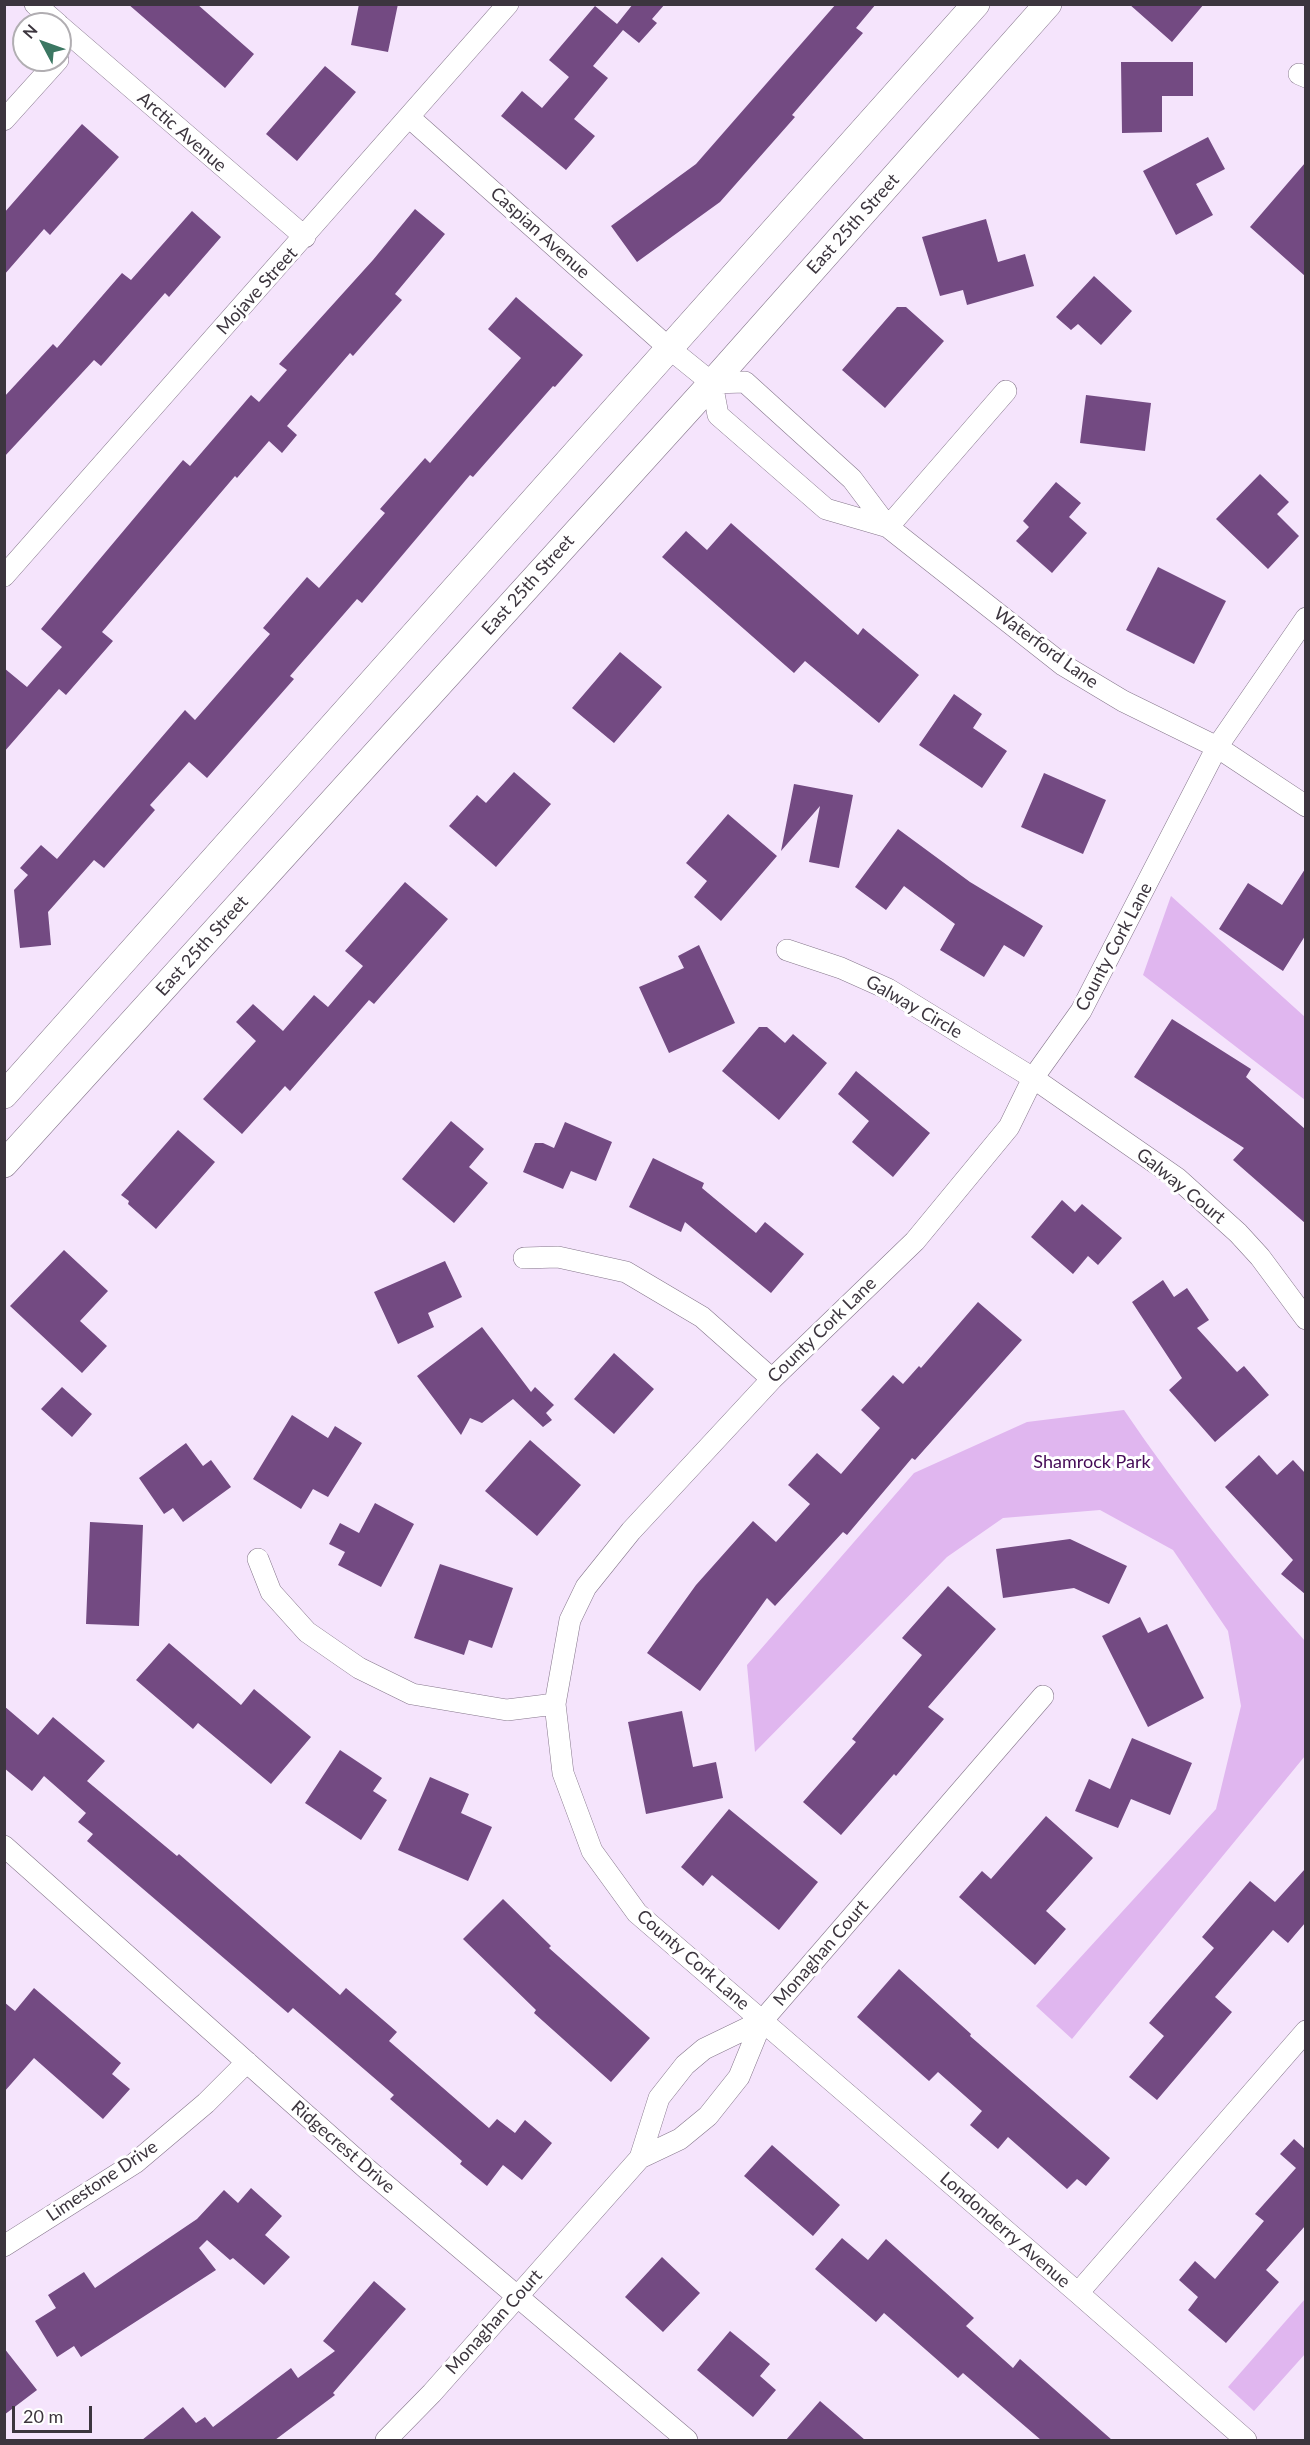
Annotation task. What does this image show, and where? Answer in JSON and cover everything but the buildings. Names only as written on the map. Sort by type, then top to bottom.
[{"type":"street","name":"Mojave Street","points":[[4,576],[410,118],[508,4]]},
{"type":"street","points":[[4,1095],[976,4]]},
{"type":"street","name":"East 25th Street","points":[[4,1164],[712,383],[1048,4]]},
{"type":"street","name":"Arctic Avenue","points":[[72,36],[304,237]]},
{"type":"street","points":[[4,120],[47,72]]},
{"type":"street","name":"Caspian Avenue","points":[[410,118],[670,349]]},
{"type":"street","points":[[670,349],[712,383]]},
{"type":"street","name":"Waterford Lane","points":[[888,527],[826,509],[718,415],[712,383],[745,382],[852,479],[888,527],[1063,664],[1123,701],[1217,747],[1305,806]]},
{"type":"street","points":[[888,527],[1006,391]]},
{"type":"street","name":"County Cork Lane","points":[[762,2021],[636,1913],[592,1851],[563,1773],[555,1704],[570,1620],[586,1587],[631,1530],[772,1379],[915,1241],[1009,1127],[1033,1078],[1081,1011],[1217,747],[1305,618]]},
{"type":"street","name":"Galway Circle","points":[[787,950],[841,968],[888,988],[1033,1078]]},
{"type":"street","name":"Galway Court","points":[[1033,1078],[1177,1178],[1238,1233],[1260,1257],[1305,1319]]},
{"type":"street","points":[[524,1258],[558,1257],[626,1272],[702,1317],[772,1379]]},
{"type":"street","points":[[258,1559],[271,1592],[307,1632],[359,1668],[412,1694],[507,1710],[555,1704]]},
{"type":"street","name":"Monaghan Court","points":[[386,2440],[432,2393],[640,2158],[659,2098],[685,2065],[704,2049],[762,2021],[1043,1696]]},
{"type":"street","name":"Ridgecrest Drive","points":[[4,1846],[368,2170],[687,2440]]},
{"type":"street","points":[[640,2158],[680,2139],[708,2116],[739,2078],[762,2021]]},
{"type":"street","name":"Londonderry Avenue","points":[[762,2021],[1246,2440]]},
{"type":"street","points":[[1078,2293],[1305,2031]]},
{"type":"street","name":"Limestone Drive","points":[[4,2246],[135,2163],[206,2103],[247,2062]]},
{"type":"green space","points":[[1171,896],[1305,1017],[1305,1100],[1143,975]]},
{"type":"green space","name":"Shamrock Park","points":[[1124,1410],[1166,1470],[1211,1528],[1305,1641],[1305,1756],[1072,2039],[1036,2006],[1216,1809],[1241,1706],[1228,1631],[1173,1550],[1100,1510],[1003,1518],[947,1557],[755,1752],[747,1665],[914,1473],[1027,1422]]},
{"type":"green space","points":[[1305,2299],[1305,2354],[1254,2411],[1228,2387]]}]
